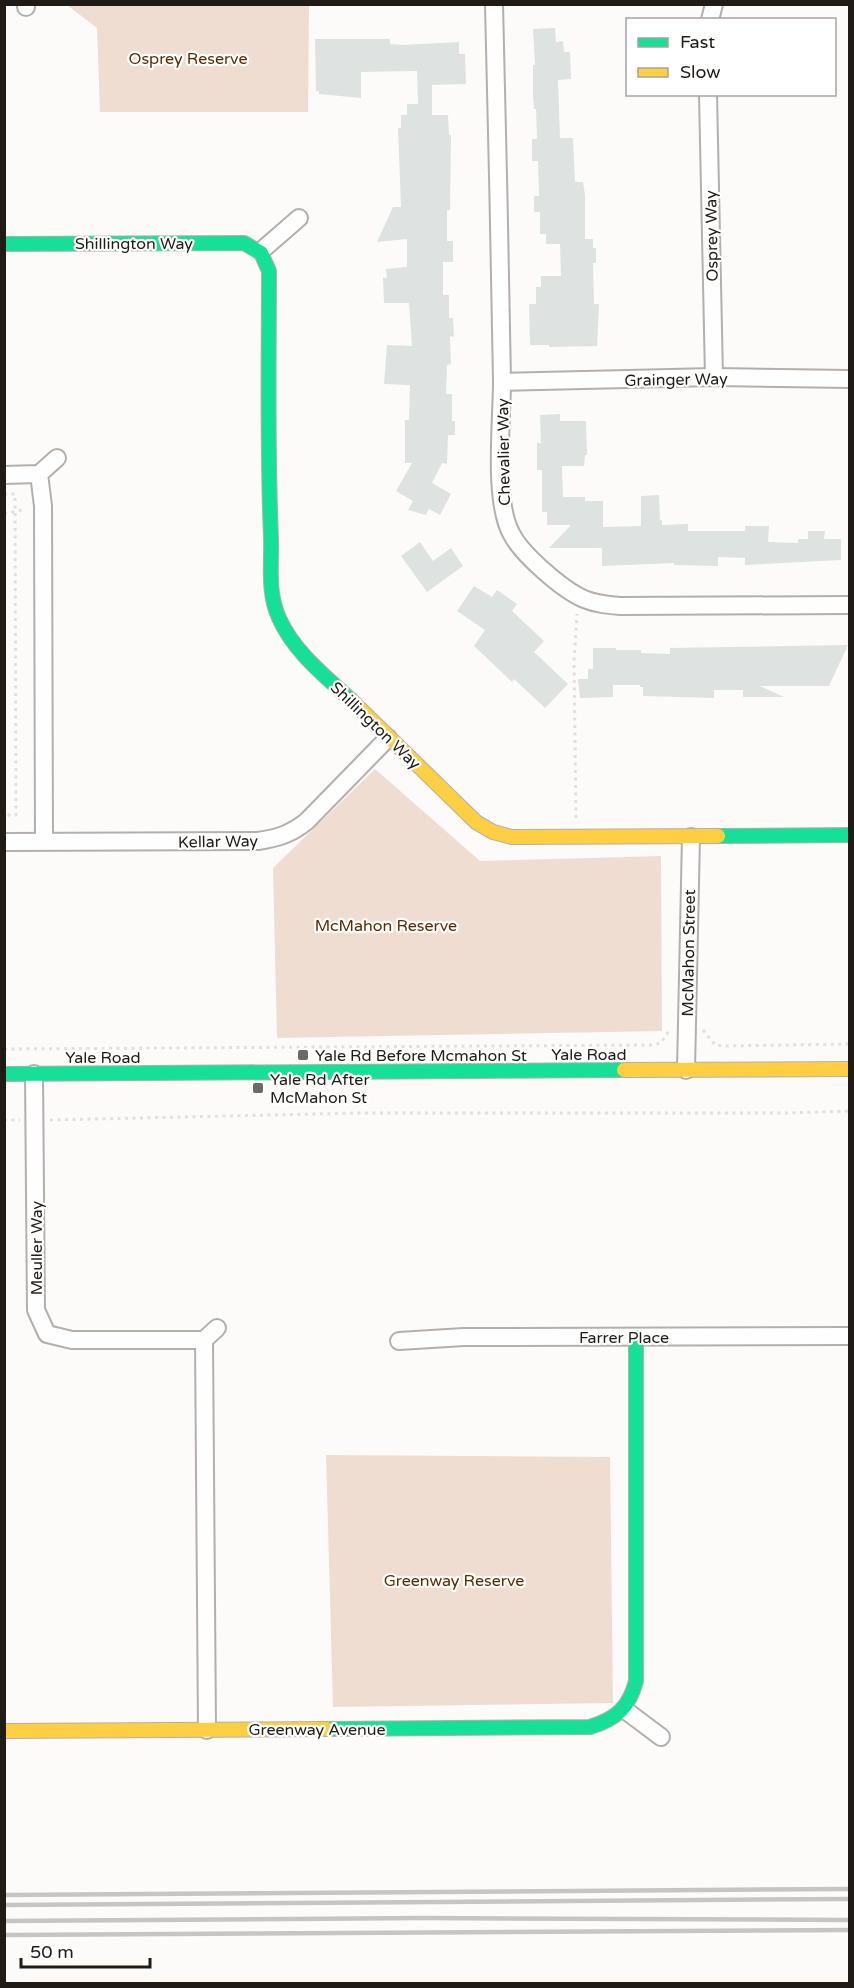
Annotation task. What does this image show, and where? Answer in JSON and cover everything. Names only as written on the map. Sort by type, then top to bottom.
[{"type":"street","name":"Chevalier Way","points":[[495,4],[502,508],[511,534],[551,577],[583,598],[596,603],[620,606],[849,605]]},
{"type":"street","name":"Osprey Way","points":[[708,96],[714,377]]},
{"type":"street","points":[[261,251],[299,218]]},
{"type":"street","name":"Shillington Way","points":[[4,244],[244,243],[255,246],[261,251],[269,271],[269,503],[272,594],[276,614],[287,635],[303,654],[463,810],[493,832],[512,837],[849,835]]},
{"type":"street","name":"Grainger Way","points":[[502,382],[714,377],[849,379]]},
{"type":"street","points":[[4,475],[39,474],[57,458]]},
{"type":"street","points":[[39,474],[43,506],[44,841]]},
{"type":"street","name":"Kellar Way","points":[[4,842],[258,841],[276,839],[293,832],[307,821],[388,738]]},
{"type":"street","name":"McMahon Street","points":[[686,1070],[691,837]]},
{"type":"street","name":"Yale Road","points":[[4,1074],[849,1069]]},
{"type":"street","name":"Meuller Way","points":[[34,1074],[36,1310],[47,1334],[72,1340],[204,1340]]},
{"type":"street","points":[[207,1730],[204,1340],[217,1328]]},
{"type":"street","name":"Farrer Place","points":[[399,1341],[464,1338],[849,1336]]},
{"type":"street","points":[[636,1337],[636,1681],[633,1696],[625,1710],[660,1737]]},
{"type":"street","name":"Greenway Avenue","points":[[4,1731],[590,1727],[606,1723],[625,1710]]},
{"type":"path","points":[[4,494],[15,494],[16,815],[4,815]]},
{"type":"path","points":[[4,514],[43,506]]},
{"type":"path","points":[[576,837],[574,662],[578,612],[583,598]]},
{"type":"path","points":[[4,1049],[652,1045],[661,1043],[669,1030],[675,1026]]},
{"type":"path","points":[[697,1026],[707,1033],[715,1045],[849,1044]]},
{"type":"path","points":[[4,1120],[358,1113],[849,1111]]},
{"type":"green space","name":"Osprey Reserve","points":[[67,5],[309,5],[308,112],[100,112],[97,28]]},
{"type":"green space","name":"McMahon Reserve","points":[[375,769],[480,861],[661,856],[662,1031],[277,1038],[273,868]]},
{"type":"green space","name":"Greenway Reserve","points":[[326,1455],[610,1457],[613,1703],[333,1707]]},
{"type":"building","points":[[555,28],[556,42],[563,41],[564,52],[570,52],[571,79],[558,80],[560,138],[573,138],[575,182],[583,182],[585,195],[585,239],[593,239],[593,248],[596,248],[596,263],[593,263],[594,304],[599,304],[597,346],[530,345],[529,304],[536,304],[536,287],[541,287],[541,276],[561,276],[560,244],[546,244],[546,234],[540,234],[540,212],[534,212],[534,196],[539,196],[538,161],[532,161],[532,139],[537,139],[533,95],[533,65],[535,65],[533,29]]},
{"type":"building","points":[[315,39],[390,39],[390,44],[403,45],[459,42],[459,54],[465,54],[466,84],[432,85],[432,115],[448,115],[449,135],[451,135],[450,210],[447,210],[447,241],[453,241],[453,262],[443,262],[443,295],[449,295],[449,318],[453,318],[454,337],[450,336],[451,364],[447,365],[446,394],[452,394],[452,421],[455,421],[455,435],[448,435],[447,464],[442,463],[432,483],[451,494],[440,515],[429,509],[426,515],[408,510],[413,501],[396,491],[412,463],[405,463],[405,420],[409,420],[410,385],[384,384],[387,345],[412,346],[409,303],[384,303],[383,278],[387,278],[386,269],[407,267],[407,239],[377,242],[393,207],[401,207],[398,128],[401,128],[401,115],[407,115],[407,104],[418,104],[417,71],[361,72],[361,98],[319,94],[319,91],[316,91]]},
{"type":"building","points":[[560,414],[560,421],[586,421],[587,455],[585,455],[584,466],[562,466],[563,497],[585,497],[585,501],[603,501],[603,527],[641,526],[641,496],[659,495],[662,525],[688,524],[688,531],[745,531],[745,526],[769,526],[768,542],[798,543],[798,539],[808,539],[808,531],[825,531],[824,539],[841,539],[841,560],[745,565],[745,558],[718,557],[718,566],[674,565],[674,563],[602,566],[602,548],[549,548],[571,525],[547,525],[547,512],[542,512],[542,470],[537,470],[537,442],[541,444],[540,415]]},
{"type":"building","points":[[420,542],[433,561],[451,548],[463,566],[427,592],[401,556]]},
{"type":"building","points":[[474,586],[492,597],[497,590],[517,604],[512,611],[544,641],[534,652],[568,684],[545,708],[514,679],[512,682],[474,646],[485,630],[457,611]]},
{"type":"building","points":[[848,645],[829,686],[760,686],[784,697],[743,697],[743,690],[714,690],[714,698],[643,696],[643,687],[640,685],[613,685],[613,697],[580,698],[578,679],[588,679],[588,669],[593,669],[593,648],[670,654],[670,648]]},
{"type":"railway","points":[[4,1895],[850,1889]]},
{"type":"railway","points":[[4,1905],[850,1899]]},
{"type":"railway","points":[[4,1921],[423,1918],[850,1920]]},
{"type":"railway","points":[[4,1935],[850,1930]]},
{"type":"traffic: fast","points":[[4,244],[244,243],[261,253],[269,271],[271,578],[275,608],[285,630],[302,653],[351,700]]},
{"type":"traffic: fast","points":[[718,836],[850,835]]},
{"type":"traffic: fast","points":[[4,1074],[624,1070]]},
{"type":"traffic: fast","points":[[327,1729],[590,1727],[614,1716],[625,1705],[636,1681],[636,1337]]},
{"type":"traffic: slow","points":[[351,700],[476,822],[493,832],[512,837],[718,836]]},
{"type":"traffic: slow","points":[[624,1070],[850,1069]]},
{"type":"traffic: slow","points":[[4,1731],[327,1729]]},
{"type":"place","name":"Yale Rd Before Mcmahon St","points":[[303,1055]]},
{"type":"place","name":"Yale Rd After McMahon St","points":[[258,1088]]}]
